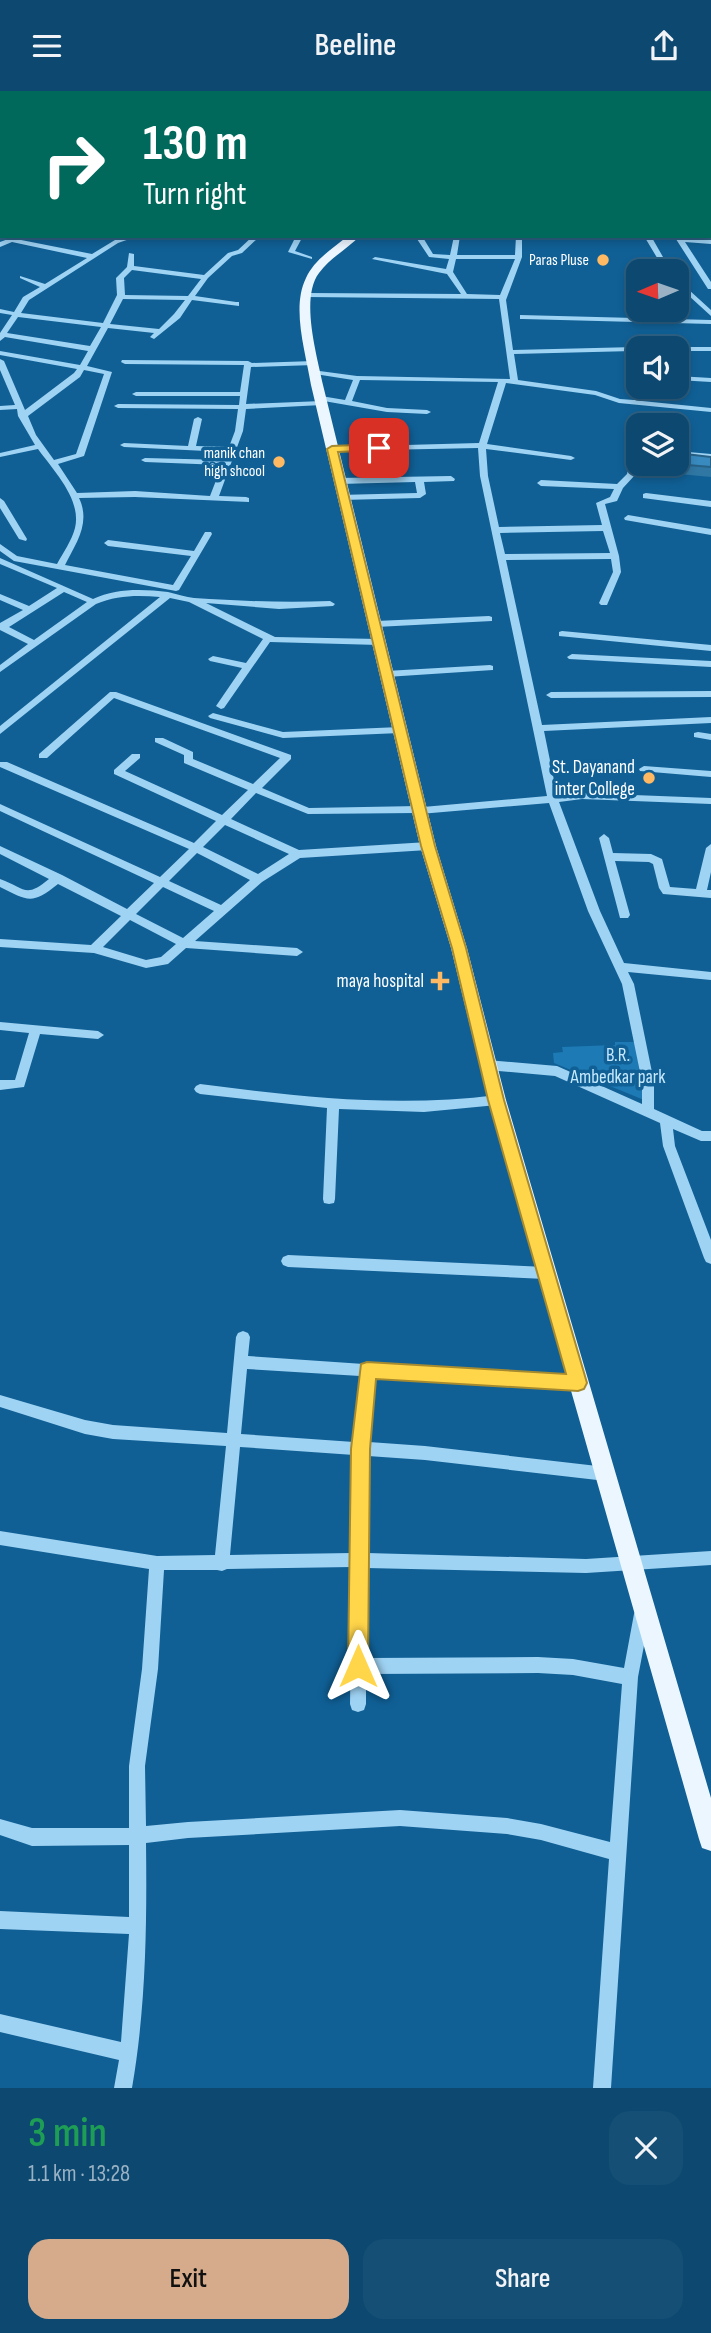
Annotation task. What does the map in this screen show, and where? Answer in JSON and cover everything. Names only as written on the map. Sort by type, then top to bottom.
[{"type":"main road","points":[[353,238],[312,274],[307,283],[306,310],[314,368],[340,489],[376,624],[428,846],[459,948],[496,1100],[711,1839]]},
{"type":"street","points":[[0,245],[13,238],[94,257]]},
{"type":"street","points":[[118,238],[125,240]]},
{"type":"street","points":[[92,349],[2,337],[26,299],[116,242],[130,238]]},
{"type":"street","points":[[0,311],[43,319],[105,324],[157,334],[192,298],[206,277],[230,254],[240,252],[255,238]]},
{"type":"street","points":[[299,238],[291,251],[310,258]]},
{"type":"street","points":[[419,238],[431,257],[514,257]]},
{"type":"street","points":[[449,272],[457,238]]},
{"type":"street","points":[[514,382],[497,296],[514,257],[519,238]]},
{"type":"street","points":[[648,238],[661,259]]},
{"type":"street","points":[[679,238],[711,242]]},
{"type":"street","points":[[679,238],[711,287]]},
{"type":"street","points":[[0,408],[21,412],[84,366],[121,297],[120,278],[130,268],[131,254]]},
{"type":"street","points":[[375,259],[449,272],[464,294]]},
{"type":"street","points":[[130,268],[206,277]]},
{"type":"street","points":[[701,272],[711,272]]},
{"type":"street","points":[[22,277],[45,286]]},
{"type":"street","points":[[690,294],[711,314]]},
{"type":"street","points":[[307,295],[497,296]]},
{"type":"street","points":[[121,297],[192,298],[236,304]]},
{"type":"street","points":[[523,317],[711,322]]},
{"type":"street","points":[[509,352],[626,349]]},
{"type":"street","points":[[689,349],[711,349]]},
{"type":"street","points":[[0,353],[108,372],[86,442],[78,458],[51,463]]},
{"type":"street","points":[[0,361],[21,412],[39,446],[75,496],[80,509],[79,528],[62,567],[49,582]]},
{"type":"street","points":[[125,362],[244,362],[248,365],[314,368],[357,378],[503,380],[596,393],[619,401],[711,410]]},
{"type":"street","points":[[214,497],[239,431],[248,365]]},
{"type":"street","points":[[347,404],[357,378]]},
{"type":"street","points":[[689,379],[711,380]]},
{"type":"street","points":[[503,380],[484,476],[554,799],[594,911],[628,984],[648,1082],[711,1258]]},
{"type":"street","points":[[136,394],[245,394]]},
{"type":"street","points":[[638,399],[638,403]]},
{"type":"street","points":[[118,406],[242,407],[322,401],[427,412]]},
{"type":"street","points":[[192,449],[198,419]]},
{"type":"street","points":[[124,445],[232,450]]},
{"type":"street","points":[[0,455],[39,446]]},
{"type":"street","points":[[332,449],[488,446],[571,458]]},
{"type":"street","points":[[689,454],[711,456]]},
{"type":"street","points":[[145,460],[227,463]]},
{"type":"street","points":[[604,603],[617,572],[600,503],[614,499],[619,487],[630,476]]},
{"type":"street","points":[[340,489],[451,479]]},
{"type":"street","points":[[340,489],[420,495],[419,480]]},
{"type":"street","points":[[541,483],[619,487]]},
{"type":"street","points":[[75,496],[135,494],[246,500]]},
{"type":"street","points":[[646,496],[711,504]]},
{"type":"street","points":[[0,501],[23,539]]},
{"type":"street","points":[[628,518],[711,532]]},
{"type":"street","points":[[495,530],[606,528]]},
{"type":"street","points":[[0,547],[14,558],[172,588],[178,586],[208,534]]},
{"type":"street","points":[[108,544],[197,554]]},
{"type":"street","points":[[501,557],[615,556]]},
{"type":"street","points":[[0,561],[93,602]]},
{"type":"street","points":[[1,627],[64,588]]},
{"type":"street","points":[[0,669],[93,602],[128,592],[279,606],[330,604]]},
{"type":"street","points":[[0,731],[168,595]]},
{"type":"street","points":[[0,597],[31,610]]},
{"type":"street","points":[[192,600],[267,639],[379,642]]},
{"type":"street","points":[[376,624],[489,619]]},
{"type":"street","points":[[1,627],[35,644]]},
{"type":"street","points":[[562,635],[711,649],[711,666],[572,657]]},
{"type":"street","points":[[221,706],[267,639]]},
{"type":"street","points":[[213,659],[249,667]]},
{"type":"street","points":[[386,674],[490,667]]},
{"type":"street","points":[[43,756],[111,695],[116,694],[287,757],[94,949]]},
{"type":"street","points":[[551,695],[711,694]]},
{"type":"street","points":[[213,716],[283,735],[400,730]]},
{"type":"street","points":[[538,728],[711,720]]},
{"type":"street","points":[[698,735],[711,737]]},
{"type":"street","points":[[159,740],[190,754],[188,761],[300,808],[318,812],[419,810],[610,795],[711,801]]},
{"type":"street","points":[[136,756],[118,772],[299,854],[428,846]]},
{"type":"street","points":[[3,764],[197,848],[258,880]]},
{"type":"street","points":[[643,769],[711,774]]},
{"type":"street","points":[[0,807],[222,910]]},
{"type":"street","points":[[604,838],[624,915]]},
{"type":"street","points":[[0,850],[186,944],[298,952]]},
{"type":"street","points":[[0,943],[94,949],[146,964],[155,964],[164,961],[186,944],[258,880],[299,854]]},
{"type":"street","points":[[609,857],[651,858],[658,862],[667,891],[706,893],[710,854]]},
{"type":"street","points":[[0,883],[28,896],[40,893],[58,878]]},
{"type":"street","points":[[620,967],[711,976]]},
{"type":"street","points":[[0,1025],[98,1035]]},
{"type":"street","points":[[0,1085],[20,1084],[36,1029]]},
{"type":"street","points":[[487,1065],[557,1071],[701,1136],[711,1136]]},
{"type":"street","points":[[200,1089],[332,1104],[441,1106],[496,1100]]},
{"type":"street","points":[[329,1199],[332,1104]]},
{"type":"street","points":[[288,1261],[545,1273]]},
{"type":"street","points":[[222,1564],[243,1337]]},
{"type":"street","points":[[241,1362],[578,1383]]},
{"type":"street","points":[[358,1704],[358,1560],[361,1449],[367,1370]]},
{"type":"street","points":[[0,1401],[113,1433],[425,1453],[606,1474]]},
{"type":"street","points":[[0,1538],[157,1563],[358,1560],[586,1566],[711,1558]]},
{"type":"street","points":[[124,2088],[138,1926],[136,1766],[150,1669],[157,1563]]},
{"type":"street","points":[[602,2088],[629,1677],[643,1609]]},
{"type":"street","points":[[358,1666],[538,1665],[573,1667],[629,1677]]},
{"type":"street","points":[[0,1827],[32,1837],[135,1836],[400,1818],[507,1825],[618,1853]]},
{"type":"street","points":[[0,1920],[138,1926]]},
{"type":"street","points":[[0,2023],[129,2053]]},
{"type":"green space","name":"B.R. Ambedkar park","points":[[615,1042],[635,1042],[644,1100],[554,1063],[553,1053],[563,1052],[562,1047],[615,1045]]},
{"type":"building","points":[[689,454],[711,457],[711,467],[689,465]]},
{"type":"place","name":"Paras Pluse","points":[[603,260]]},
{"type":"place","name":"manik chan high shcool","points":[[279,462]]},
{"type":"place","name":"St. Dayanand inter College","points":[[649,778]]},
{"type":"place","name":"maya hospital","points":[[440,981]]},
{"type":"route","points":[[358,1666],[361,1449],[367,1370],[578,1383],[496,1100],[459,948],[428,846],[358,547],[342,496],[332,449],[379,448]]}]
